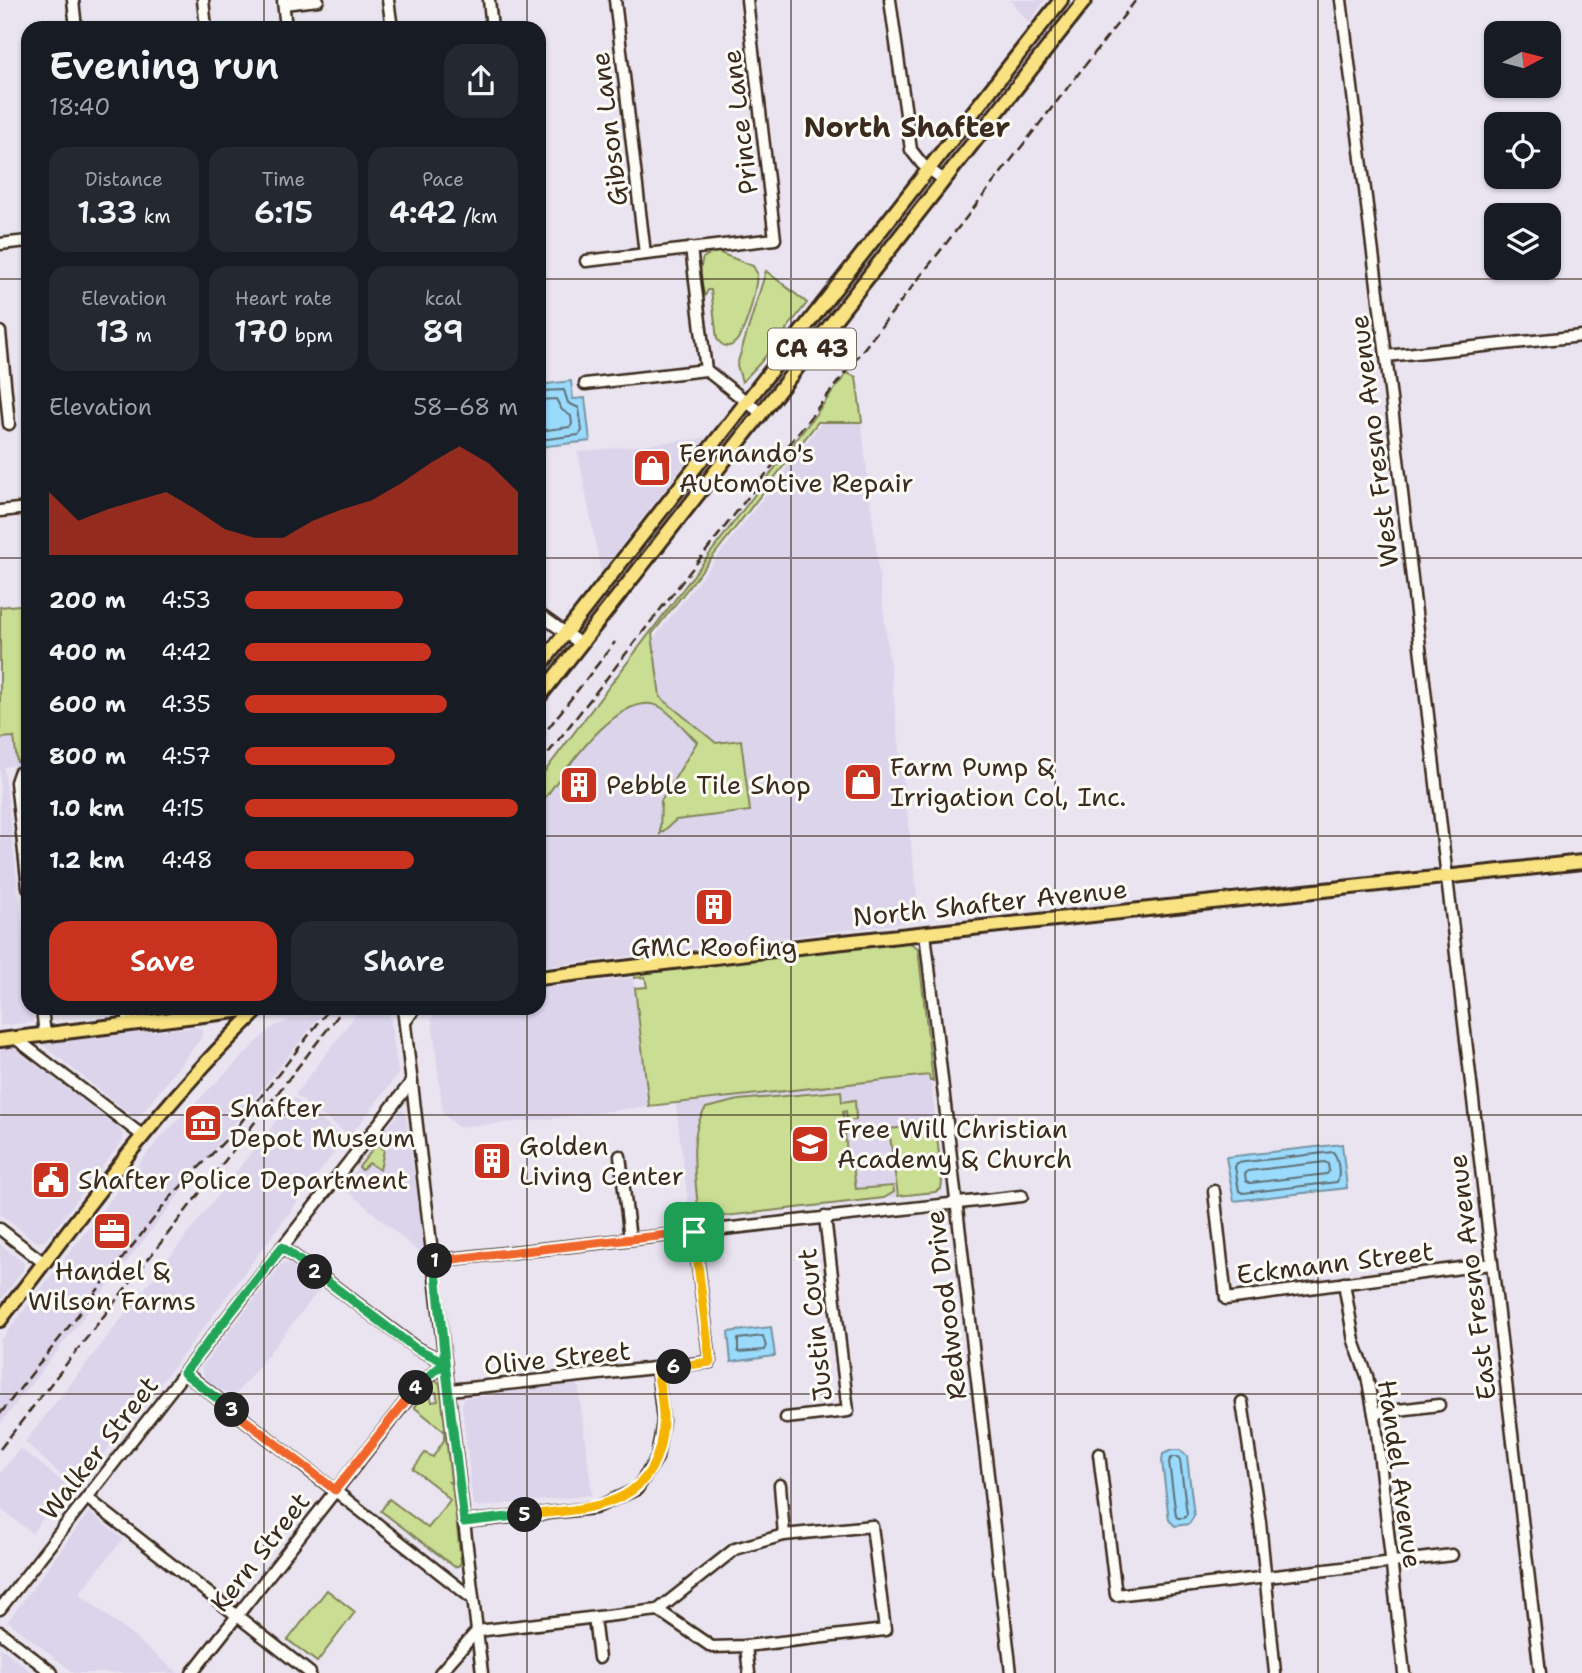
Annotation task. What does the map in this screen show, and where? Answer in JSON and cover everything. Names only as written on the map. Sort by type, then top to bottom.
[{"type":"main road","name":"CA 43","points":[[546,658],[1060,0]]},
{"type":"main road","name":"CA 43","points":[[546,688],[1085,0]]},
{"type":"main road","name":"North Shafter Avenue","points":[[546,977],[1582,862]]},
{"type":"main road","points":[[0,1040],[207,1015]]},
{"type":"main road","points":[[0,1320],[143,1136],[203,1067],[254,1015]]},
{"type":"street","points":[[73,0],[75,21]]},
{"type":"street","points":[[203,0],[205,21]]},
{"type":"street","points":[[285,21],[283,2],[318,0]]},
{"type":"street","points":[[388,0],[391,21]]},
{"type":"street","points":[[489,0],[491,21]]},
{"type":"street","name":"Gibson Lane","points":[[615,0],[645,254]]},
{"type":"street","name":"Prince Lane","points":[[691,248],[775,239],[747,0]]},
{"type":"street","points":[[890,0],[908,139],[915,157],[928,170],[944,180]]},
{"type":"street","name":"West Fresno Avenue","points":[[1341,0],[1386,356],[1445,877]]},
{"type":"street","points":[[0,244],[21,242]]},
{"type":"street","points":[[586,261],[691,248],[706,370]]},
{"type":"street","points":[[0,332],[9,424]]},
{"type":"street","points":[[1386,356],[1582,336]]},
{"type":"street","points":[[586,384],[706,370],[761,413]]},
{"type":"street","points":[[0,511],[21,509]]},
{"type":"street","points":[[546,618],[581,643]]},
{"type":"street","points":[[21,776],[16,782],[21,826]]},
{"type":"street","name":"East Fresno Avenue","points":[[1445,877],[1540,1673]]},
{"type":"street","name":"Redwood Drive","points":[[925,933],[1011,1673]]},
{"type":"street","points":[[43,1015],[45,1035]]},
{"type":"street","points":[[128,1015],[129,1025]]},
{"type":"street","points":[[404,1015],[482,1673]]},
{"type":"street","points":[[405,1022],[410,1015]]},
{"type":"street","points":[[15,1038],[143,1136]]},
{"type":"street","name":"Walker Street","points":[[0,1609],[412,1081]]},
{"type":"street","points":[[620,1156],[630,1239]]},
{"type":"street","name":"Eckmann Street","points":[[1214,1191],[1226,1298],[1492,1264]]},
{"type":"street","points":[[433,1261],[1021,1196]]},
{"type":"street","name":"Justin Court","points":[[786,1418],[848,1411],[825,1217]]},
{"type":"street","points":[[0,1228],[44,1263]]},
{"type":"street","name":"Olive Street","points":[[450,1390],[710,1362],[694,1232]]},
{"type":"street","points":[[282,1247],[415,1348],[445,1362]]},
{"type":"street","name":"Handel Avenue","points":[[1344,1283],[1354,1341],[1367,1377],[1374,1413],[1404,1673]]},
{"type":"street","name":"Kern Street","points":[[192,1673],[414,1391],[445,1362]]},
{"type":"street","points":[[464,1522],[595,1507],[637,1489],[657,1458],[659,1446],[663,1421],[657,1368]]},
{"type":"street","points":[[184,1373],[473,1599]]},
{"type":"street","points":[[1242,1402],[1260,1522],[1275,1673]]},
{"type":"street","points":[[1374,1413],[1438,1405]]},
{"type":"street","points":[[1099,1454],[1116,1595],[1452,1555]]},
{"type":"street","points":[[780,1485],[784,1535]]},
{"type":"street","points":[[87,1498],[310,1673]]},
{"type":"street","points":[[440,1673],[477,1631],[658,1610],[735,1549],[784,1535],[872,1526],[885,1630],[746,1646],[712,1647],[658,1610]]},
{"type":"street","points":[[594,1618],[599,1658]]},
{"type":"street","points":[[0,1632],[52,1673]]},
{"type":"street","points":[[746,1646],[749,1673]]},
{"type":"shaded area","points":[[1010,0],[1045,0],[1029,23]]},
{"type":"shaded area","points":[[856,379],[920,921],[546,966],[546,777]]},
{"type":"shaded area","points":[[705,438],[601,572],[578,452]]},
{"type":"shaded area","points":[[21,608],[21,764],[4,767],[21,915],[21,1015],[32,1015],[33,1022],[0,1026],[0,609]]},
{"type":"shaded area","points":[[633,978],[648,1106],[458,1127],[443,1114],[432,1019],[435,1015],[546,1015],[546,987]]},
{"type":"shaded area","points":[[321,1015],[0,1424],[0,1341],[157,1141],[271,1028],[289,1020]]},
{"type":"shaded area","points":[[355,1015],[390,1015],[398,1074],[350,1136],[295,1095]]},
{"type":"shaded area","points":[[195,1027],[202,1029],[202,1037],[140,1116],[134,1117],[40,1043]]},
{"type":"shaded area","points":[[13,1047],[121,1130],[123,1140],[45,1241],[36,1242],[0,1214],[0,1048]]},
{"type":"shaded area","name":"Free Will Christian Academy & Church","points":[[930,1075],[943,1183],[941,1192],[690,1219],[676,1104]]},
{"type":"shaded area","points":[[294,1098],[344,1139],[196,1338],[76,1489],[25,1442]]},
{"type":"shaded area","points":[[401,1110],[406,1115],[425,1257],[343,1187]]},
{"type":"shaded area","points":[[0,1244],[24,1263],[23,1270],[0,1301]]},
{"type":"shaded area","points":[[291,1263],[320,1289],[234,1397],[207,1382],[201,1368],[282,1264]]},
{"type":"shaded area","points":[[578,1384],[592,1495],[479,1507],[473,1504],[462,1405],[464,1398]]},
{"type":"shaded area","points":[[20,1448],[68,1486],[32,1533],[0,1508],[0,1474]]},
{"type":"shaded area","points":[[89,1512],[123,1539],[79,1593],[178,1673],[74,1673],[8,1621]]},
{"type":"shaded area","points":[[0,1647],[33,1673],[0,1673]]},
{"type":"green space","points":[[715,251],[753,266],[757,273],[746,324],[733,344],[725,346],[717,339],[711,290],[708,290],[705,296],[701,282],[703,258]]},
{"type":"green space","points":[[766,271],[807,303],[742,382],[737,365]]},
{"type":"green space","points":[[847,373],[856,377],[862,422],[818,422],[652,634],[660,697],[716,743],[741,740],[750,811],[676,820],[660,834],[661,801],[697,742],[662,708],[646,704],[628,709],[610,721],[576,757],[546,797],[546,770]]},
{"type":"green space","points":[[21,605],[21,761],[17,762],[14,737],[0,738],[0,607]]},
{"type":"green space","points":[[905,940],[918,948],[933,1081],[930,1081],[929,1075],[649,1106],[635,988],[647,987],[645,977],[634,978],[634,972]]},
{"type":"green space","points":[[841,1091],[842,1102],[855,1100],[856,1120],[847,1121],[846,1111],[843,1112],[848,1165],[853,1165],[856,1189],[893,1186],[894,1192],[884,1198],[699,1219],[694,1146],[700,1119],[706,1108],[739,1100]]},
{"type":"green space","points":[[935,1118],[941,1189],[898,1196],[889,1129],[928,1125]]},
{"type":"green space","points":[[377,1144],[384,1150],[380,1170],[369,1163],[362,1170],[359,1167]]},
{"type":"green space","points":[[437,1381],[440,1384],[449,1482],[452,1485],[461,1561],[460,1565],[455,1567],[381,1511],[389,1499],[428,1528],[450,1500],[413,1469],[425,1453],[433,1457],[444,1440],[444,1431],[414,1407],[425,1393],[430,1395],[432,1402],[438,1401],[436,1392],[427,1390],[431,1382]]},
{"type":"green space","points":[[327,1590],[355,1612],[317,1662],[288,1640]]},
{"type":"water","points":[[571,381],[573,399],[585,398],[590,441],[546,446],[546,384]]},
{"type":"water","points":[[1342,1144],[1347,1188],[1234,1201],[1226,1157]]},
{"type":"water","points":[[771,1327],[775,1356],[731,1362],[728,1332]]},
{"type":"water","points":[[1180,1450],[1187,1456],[1194,1516],[1189,1524],[1175,1526],[1169,1520],[1162,1461],[1163,1454]]},
{"type":"railway","points":[[546,756],[1136,0]]},
{"type":"railway","points":[[546,731],[615,642]]},
{"type":"railway","points":[[0,1414],[170,1198],[234,1131],[325,1015]]},
{"type":"railway","points":[[0,1449],[339,1015]]},
{"type":"place","name":"Fernando's Automotive Repair","points":[[652,468]]},
{"type":"place","name":"Farm Pump & Irrigation Col, Inc.","points":[[863,782]]},
{"type":"place","name":"Pebble Tile Shop","points":[[579,785]]},
{"type":"place","name":"GMC Roofing","points":[[714,907]]},
{"type":"place","name":"Shafter Depot Museum","points":[[203,1123]]},
{"type":"place","name":"Free Will Christian Academy & Church","points":[[810,1144]]},
{"type":"place","name":"Golden Living Center","points":[[492,1161]]},
{"type":"place","name":"Shafter Police Department","points":[[51,1180]]},
{"type":"place","name":"Handel & Wilson Farms","points":[[112,1231]]},
{"type":"district","name":"North Shafter","points":[[907,127]]},
{"type":"route","points":[[694,1232],[433,1261],[445,1362],[415,1348],[282,1247],[184,1373],[335,1490],[414,1391],[445,1362],[464,1522],[595,1507],[637,1489],[657,1458],[663,1421],[657,1368],[710,1362],[694,1232]]}]
